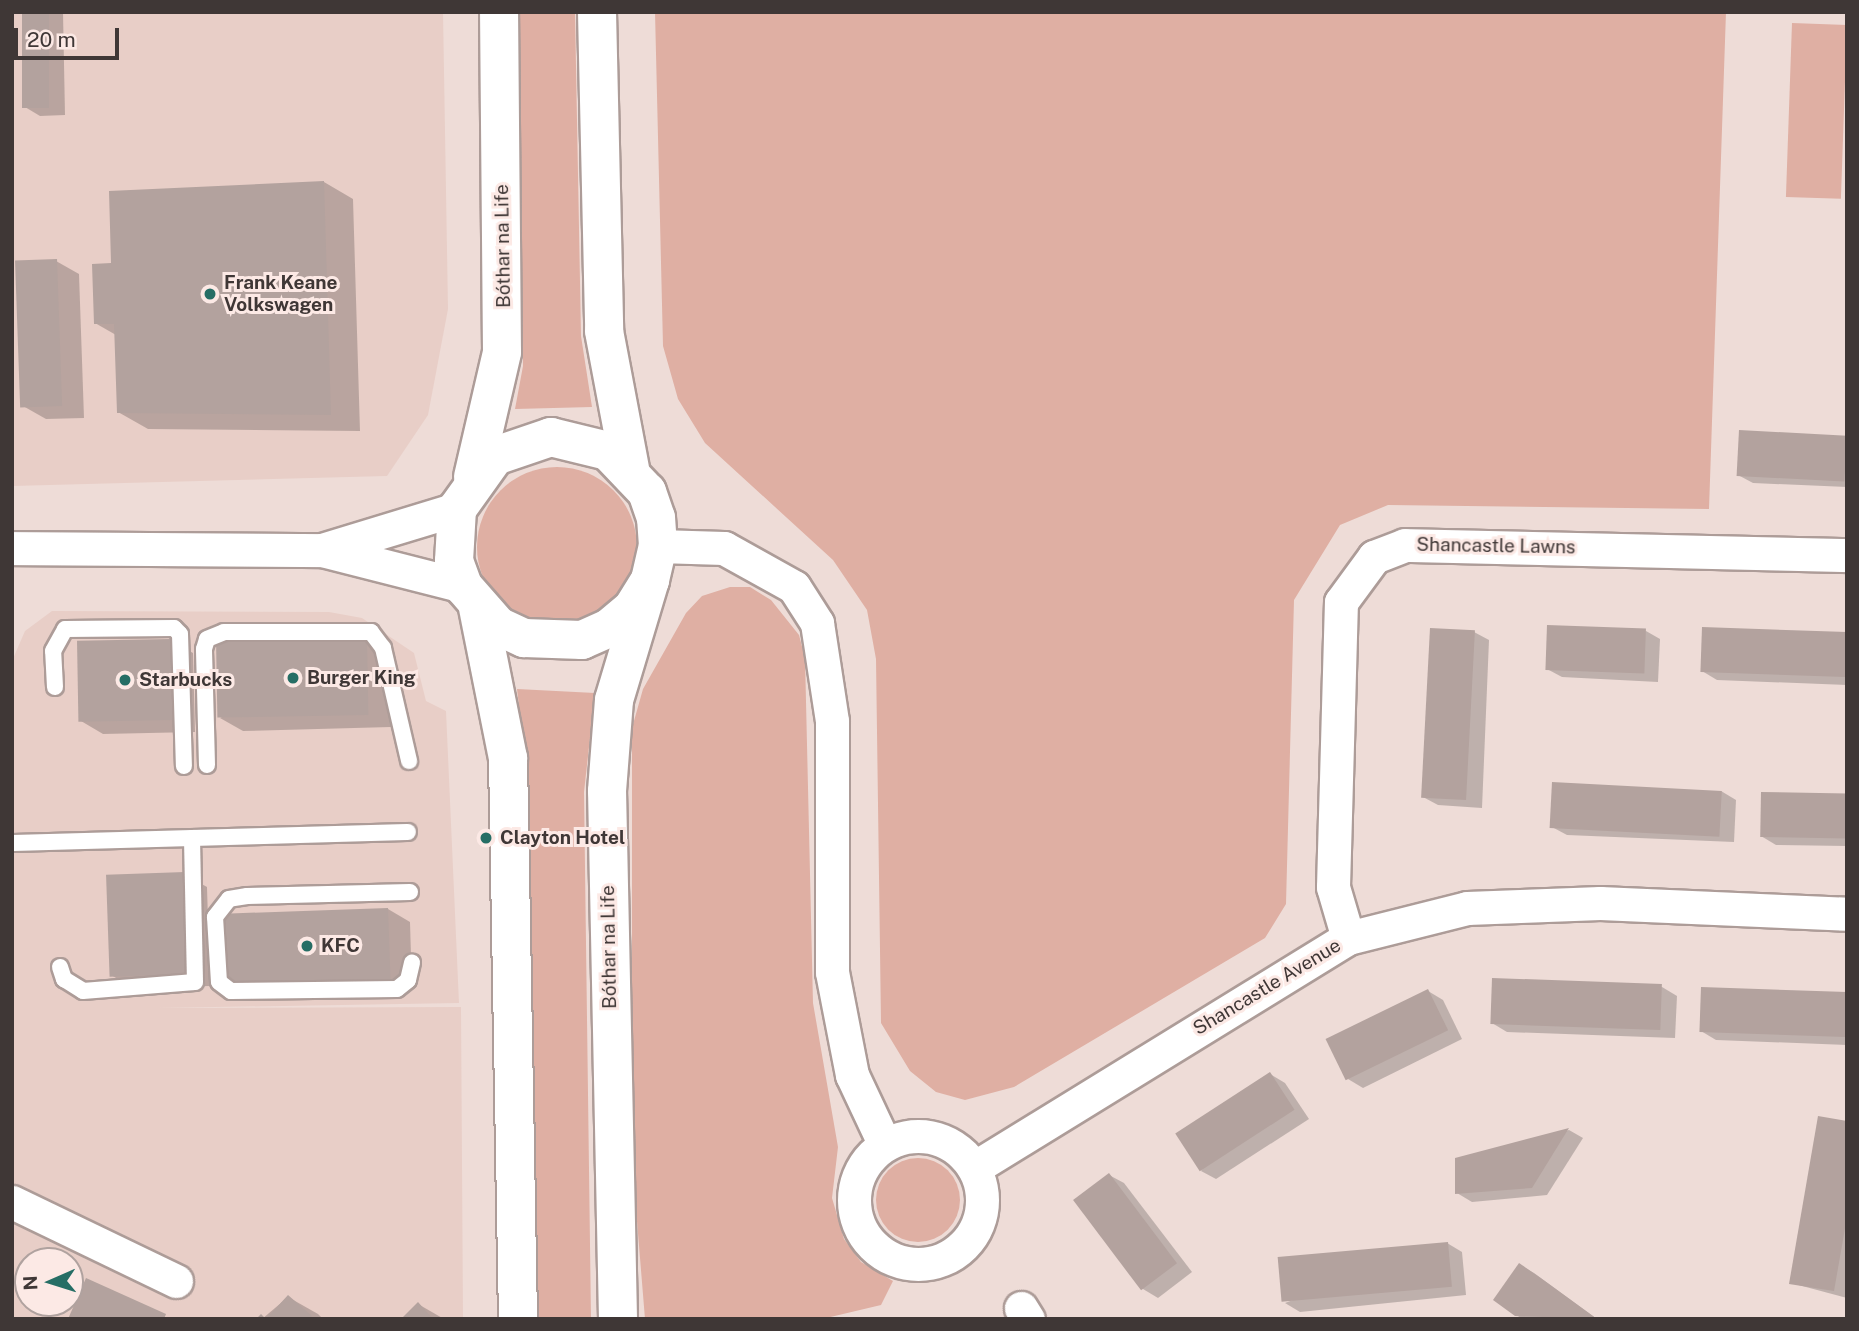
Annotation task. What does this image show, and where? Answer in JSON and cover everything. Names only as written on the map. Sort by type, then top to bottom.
[{"type":"street","name":"Bóthar na Life","points":[[499,12],[502,352],[465,493],[454,561],[471,597],[508,758],[518,1319]]},
{"type":"street","name":"Bóthar na Life","points":[[597,12],[604,331],[630,469]]},
{"type":"street","name":"Bóthar na Life","points":[[465,493],[513,447],[551,437],[590,443],[630,469],[647,492],[654,563],[614,700],[607,791],[618,1319]]},
{"type":"street","points":[[322,550],[465,493]]},
{"type":"street","name":"Shancastle Lawns","points":[[1348,938],[1333,887],[1341,602],[1374,558],[1405,545],[1847,555]]},
{"type":"street","points":[[12,548],[322,550],[471,597],[524,638],[582,640],[632,609],[654,563],[724,548],[794,587],[817,623],[832,720],[832,972],[852,1076],[886,1144]]},
{"type":"street","name":"Shancastle Avenue","points":[[974,1168],[1348,938],[1467,908],[1600,903],[1847,914]]},
{"type":"street","points":[[924,1136],[961,1152],[974,1168],[982,1205],[968,1241],[935,1263],[894,1260],[863,1234],[854,1195],[870,1157],[886,1144],[924,1136]]},
{"type":"street","points":[[12,1202],[176,1281]]},
{"type":"street","points":[[511,1319],[516,1262]]},
{"type":"lane","points":[[55,687],[53,651],[65,629],[174,628],[180,634],[184,766]]},
{"type":"lane","points":[[208,765],[204,649],[207,639],[224,632],[371,632],[383,648],[409,761]]},
{"type":"lane","points":[[12,843],[408,832]]},
{"type":"lane","points":[[60,967],[64,979],[83,991],[195,982],[192,838]]},
{"type":"lane","points":[[410,892],[247,896],[229,900],[215,918],[219,982],[231,991],[397,989],[408,980],[412,962]]},
{"type":"shaded area","points":[[12,12],[443,12],[448,309],[428,415],[387,476],[12,486]]},
{"type":"shaded area","points":[[519,12],[575,12],[581,336],[592,407],[515,409],[523,366]]},
{"type":"shaded area","points":[[655,12],[1726,12],[1709,509],[1388,505],[1340,525],[1294,600],[1286,904],[1265,938],[1014,1087],[965,1100],[936,1092],[910,1071],[881,1023],[876,659],[867,610],[833,560],[705,443],[678,399],[663,346]]},
{"type":"shaded area","points":[[1792,23],[1847,25],[1841,199],[1786,197]]},
{"type":"shaded area","points":[[557,467],[588,473],[613,491],[631,516],[637,547],[631,578],[613,603],[588,621],[557,627],[526,621],[501,603],[483,578],[477,547],[483,516],[501,491],[526,473]]},
{"type":"shaded area","points":[[730,587],[750,587],[771,600],[799,635],[805,658],[813,1003],[838,1147],[832,1198],[844,1239],[861,1262],[893,1281],[881,1305],[822,1319],[645,1319],[632,1160],[632,728],[643,689],[686,613],[702,596]]},
{"type":"shaded area","points":[[52,611],[329,612],[362,618],[414,653],[426,701],[446,711],[459,1003],[157,1008],[461,1007],[463,1319],[12,1319],[12,661],[25,631]]},
{"type":"shaded area","points":[[517,689],[595,693],[584,792],[591,1319],[533,1319],[527,774]]},
{"type":"shaded area","points":[[918,1158],[941,1165],[953,1177],[960,1200],[953,1223],[941,1235],[918,1242],[895,1235],[883,1223],[876,1200],[883,1177],[895,1165]]},
{"type":"building","points":[[22,12],[49,12],[49,108],[22,108]]},
{"type":"building","name":"Frank Keane Volkswagen","points":[[324,181],[331,415],[117,413],[114,324],[94,324],[92,264],[111,263],[109,191]]},
{"type":"building","points":[[57,259],[62,406],[20,407],[15,260]]},
{"type":"building","points":[[1739,430],[1847,436],[1844,482],[1737,476]]},
{"type":"building","points":[[1547,625],[1646,628],[1644,673],[1545,670]]},
{"type":"building","points":[[1702,627],[1847,632],[1845,677],[1700,672]]},
{"type":"building","points":[[1430,628],[1475,630],[1466,800],[1421,798]]},
{"type":"building","name":"Burger King","points":[[367,637],[368,715],[217,718],[216,640]]},
{"type":"building","name":"Starbucks","points":[[171,639],[172,720],[78,722],[77,641]]},
{"type":"building","points":[[1552,782],[1722,791],[1719,837],[1550,828]]},
{"type":"building","points":[[1761,792],[1847,794],[1846,838],[1760,837]]},
{"type":"building","points":[[185,872],[189,974],[110,977],[106,875]]},
{"type":"building","name":"KFC","points":[[388,908],[390,979],[227,985],[224,914]]},
{"type":"building","points":[[1492,978],[1662,984],[1660,1030],[1490,1024]]},
{"type":"building","points":[[1701,987],[1847,992],[1845,1037],[1699,1032]]},
{"type":"building","points":[[1428,989],[1448,1030],[1346,1080],[1326,1039]]},
{"type":"building","points":[[1270,1072],[1295,1110],[1200,1171],[1175,1134]]},
{"type":"building","points":[[1818,1116],[1847,1121],[1847,1217],[1834,1291],[1789,1284]]},
{"type":"building","points":[[1569,1128],[1532,1188],[1455,1194],[1455,1158]]},
{"type":"building","points":[[1109,1173],[1177,1263],[1141,1290],[1073,1200]]},
{"type":"building","points":[[1448,1242],[1452,1287],[1282,1302],[1278,1257]]},
{"type":"building","points":[[1519,1263],[1597,1319],[1515,1316],[1493,1300]]},
{"type":"building","points":[[86,1278],[166,1314],[164,1319],[68,1319],[84,1317]]},
{"type":"building","points":[[288,1295],[312,1316],[308,1319],[266,1319]]},
{"type":"building","points":[[418,1302],[433,1319],[401,1319]]},
{"type":"place","name":"Frank Keane Volkswagen","points":[[210,294]]},
{"type":"place","name":"Burger King","points":[[293,678]]},
{"type":"place","name":"Starbucks","points":[[125,680]]},
{"type":"place","name":"Clayton Hotel","points":[[486,838]]},
{"type":"place","name":"KFC","points":[[307,946]]}]
